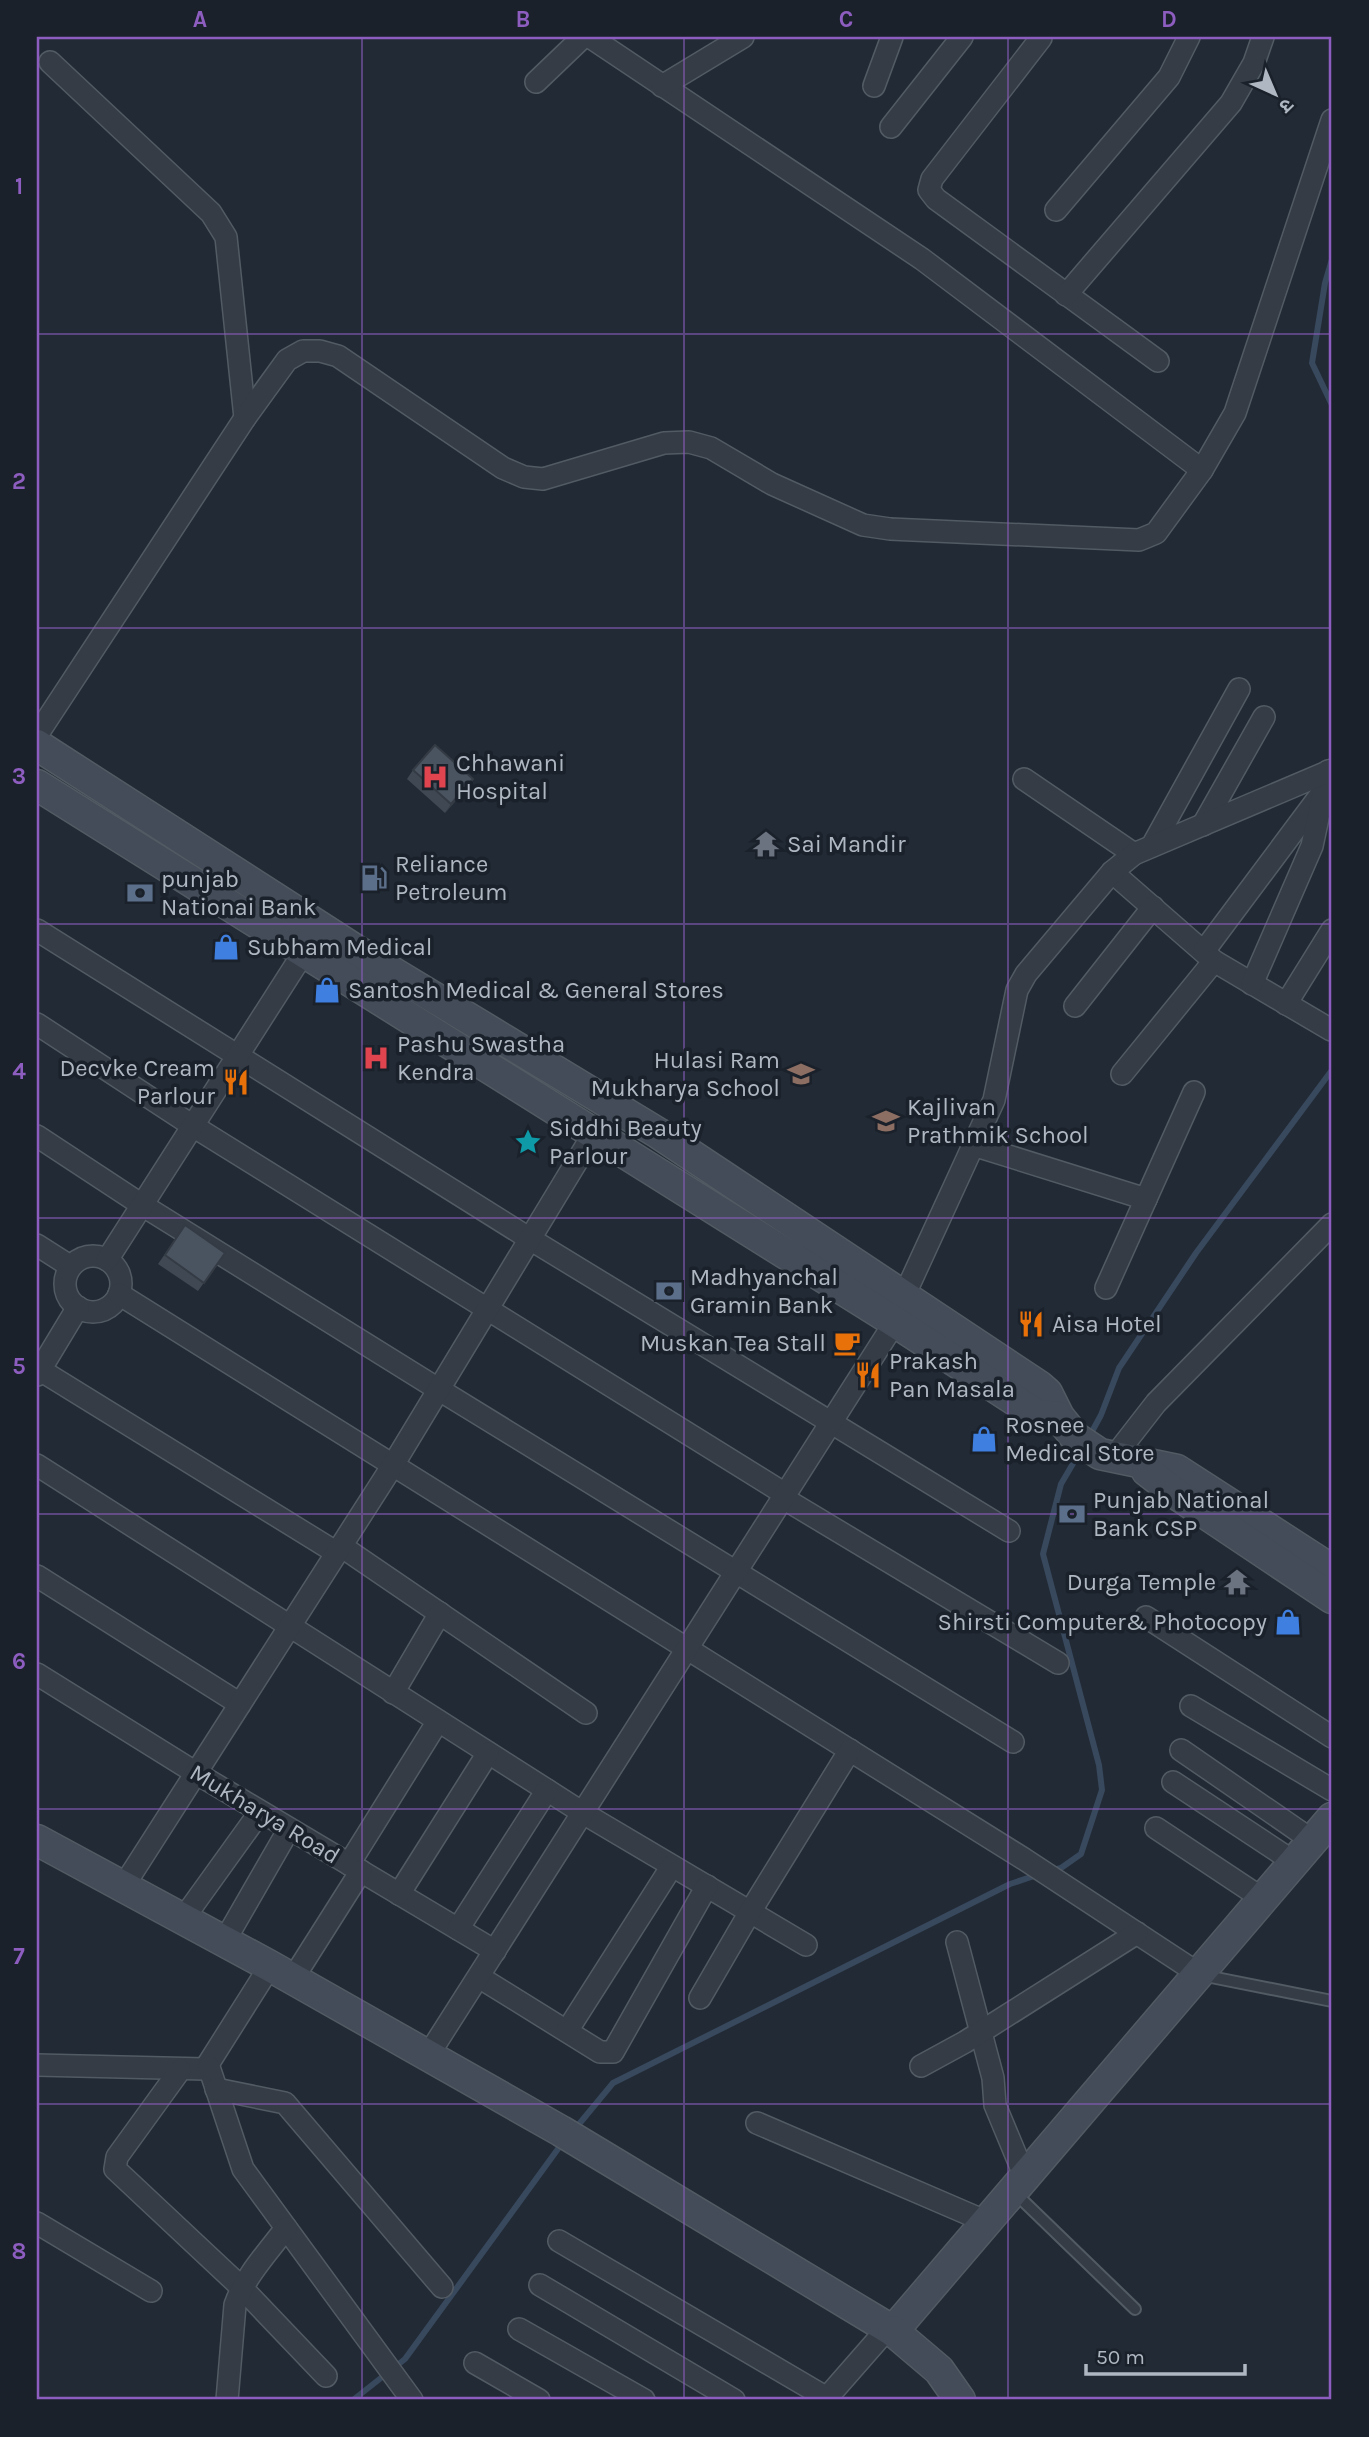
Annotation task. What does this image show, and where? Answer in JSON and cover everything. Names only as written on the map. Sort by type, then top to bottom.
[{"type":"main road","points":[[37,745],[354,949],[658,1133],[900,1309],[1037,1415],[1096,1445],[1178,1495],[1332,1598]]},
{"type":"main road","points":[[37,785],[594,1133],[900,1309]]},
{"type":"main road","points":[[1096,1445],[1177,1470],[1332,1570]]},
{"type":"main road","points":[[890,2330],[987,2222],[1332,1818]]},
{"type":"main road","points":[[37,1841],[281,1973],[571,2138],[890,2330],[939,2370],[960,2400]]},
{"type":"street","points":[[536,82],[583,37]]},
{"type":"street","points":[[590,37],[922,259],[1202,470]]},
{"type":"street","points":[[662,86],[743,37]]},
{"type":"street","points":[[874,86],[892,37]]},
{"type":"street","points":[[891,127],[962,37]]},
{"type":"street","points":[[1056,210],[1169,77],[1189,37]]},
{"type":"street","points":[[1066,295],[1231,103],[1254,63],[1263,37]]},
{"type":"street","points":[[1041,38],[932,180],[929,190],[936,199],[1158,361]]},
{"type":"street","points":[[50,62],[211,213],[222,227],[226,237],[245,418]]},
{"type":"street","points":[[37,735],[245,418],[288,360],[303,351],[320,351],[338,356],[503,468],[524,477],[543,479],[664,443],[689,442],[711,448],[772,484],[863,525],[890,529],[1139,540],[1156,533],[1202,470],[1241,399],[1332,120]]},
{"type":"street","points":[[1143,850],[1239,689]]},
{"type":"street","points":[[1203,825],[1264,718]]},
{"type":"street","points":[[428,2057],[832,1422],[900,1309],[994,1100],[1021,981],[1112,872],[1143,850],[1329,777]]},
{"type":"street","points":[[1122,1074],[1209,956],[1329,777]]},
{"type":"street","points":[[1252,984],[1312,846],[1329,777]]},
{"type":"street","points":[[1024,779],[1143,850]]},
{"type":"street","points":[[1112,872],[1209,956],[1331,1030]]},
{"type":"street","points":[[1075,1006],[1153,907]]},
{"type":"street","points":[[37,930],[530,1240],[1009,1531]]},
{"type":"street","points":[[1286,1004],[1332,930]]},
{"type":"street","points":[[107,1260],[304,953]]},
{"type":"street","points":[[37,1024],[193,1126],[784,1496],[1058,1663]]},
{"type":"street","points":[[1106,1289],[1194,1092]]},
{"type":"street","points":[[123,1887],[393,1465],[594,1133]]},
{"type":"street","points":[[37,1136],[142,1205],[438,1389],[1013,1742]]},
{"type":"street","points":[[973,1145],[1146,1199]]},
{"type":"street","points":[[1096,1445],[1156,1403],[1332,1224]]},
{"type":"street","points":[[37,1245],[70,1266]]},
{"type":"street","points":[[89,1256],[107,1260],[115,1266],[121,1284],[114,1302],[97,1311],[78,1307],[66,1292],[65,1283],[70,1266],[89,1256]]},
{"type":"street","points":[[118,1294],[1024,1859],[1199,1974]]},
{"type":"street","points":[[78,1307],[38,1371],[339,1549],[440,1613],[586,1713]]},
{"type":"street","points":[[37,1465],[583,1813],[806,1945]]},
{"type":"street","points":[[37,1576],[240,1704]]},
{"type":"street","points":[[393,1693],[440,1613]]},
{"type":"street","points":[[1146,1617],[1332,1737]]},
{"type":"street","name":"Mukharya Road","points":[[37,1674],[195,1773],[495,1951]]},
{"type":"street","points":[[1191,1706],[1332,1790]]},
{"type":"street","points":[[37,2064],[180,2070],[201,2070],[209,2067],[281,1973],[355,1868],[438,1721]]},
{"type":"street","points":[[700,1998],[850,1750]]},
{"type":"street","points":[[1181,1750],[1303,1852]]},
{"type":"street","points":[[399,1894],[488,1753]]},
{"type":"street","points":[[1173,1782],[1303,1852]]},
{"type":"street","points":[[458,1929],[547,1790]]},
{"type":"street","points":[[183,1919],[260,1812]]},
{"type":"street","points":[[1156,1828],[1263,1899]]},
{"type":"street","points":[[224,1942],[289,1829]]},
{"type":"street","points":[[568,2031],[672,1866]]},
{"type":"street","points":[[479,1977],[600,2052],[607,2053],[617,2048],[707,1886]]},
{"type":"street","points":[[921,2066],[1137,1933]]},
{"type":"street","points":[[957,1942],[973,2036],[993,2078],[995,2105],[1019,2184]]},
{"type":"street","points":[[209,2067],[243,2169],[407,2393]]},
{"type":"street","points":[[180,2070],[117,2157],[115,2169],[242,2288],[326,2376]]},
{"type":"street","points":[[216,2089],[285,2103],[442,2287]]},
{"type":"street","points":[[757,2123],[987,2222]]},
{"type":"street","points":[[37,2223],[151,2291]]},
{"type":"street","points":[[227,2400],[235,2305],[242,2288],[286,2228]]},
{"type":"street","points":[[559,2241],[826,2399],[890,2330]]},
{"type":"street","points":[[540,2286],[734,2400]]},
{"type":"street","points":[[519,2329],[644,2400]]},
{"type":"street","points":[[475,2362],[539,2400]]},
{"type":"lane","points":[[1199,1974],[1332,2001]]},
{"type":"lane","points":[[1019,2184],[1135,2309]]},
{"type":"building","points":[[435,745],[473,779],[451,804],[413,770]]},
{"type":"building","points":[[185,1225],[225,1253],[204,1283],[165,1255]]},
{"type":"waterway","points":[[1332,259],[1325,283],[1312,363],[1332,405]]},
{"type":"waterway","points":[[1089,1437],[1101,1415],[1119,1368],[1196,1253],[1332,1070]]},
{"type":"waterway","points":[[1050,1871],[1061,1868],[1081,1854],[1102,1790],[1099,1765],[1043,1554],[1061,1484],[1081,1450]]},
{"type":"waterway","points":[[575,2129],[613,2083],[1010,1884],[1040,1874]]},
{"type":"waterway","points":[[353,2400],[405,2359],[563,2142]]},
{"type":"place","name":"Chhawani Hospital","points":[[435,777]]},
{"type":"place","name":"Sai Mandir","points":[[766,844]]},
{"type":"place","name":"Reliance Petroleum","points":[[374,878]]},
{"type":"place","name":"punjab Nationai Bank","points":[[140,893]]},
{"type":"place","name":"Subham Medical","points":[[226,947]]},
{"type":"place","name":"Santosh Medical & General Stores","points":[[327,990]]},
{"type":"place","name":"Pashu Swastha Kendra","points":[[376,1058]]},
{"type":"place","name":"Hulasi Ram Mukharya School","points":[[801,1074]]},
{"type":"place","name":"Decvke Cream Parlour","points":[[236,1082]]},
{"type":"place","name":"Kajlivan Prathmik School","points":[[886,1121]]},
{"type":"place","name":"Siddhi Beauty Parlour","points":[[528,1142]]},
{"type":"place","name":"Madhyanchal Gramin Bank","points":[[669,1291]]},
{"type":"place","name":"Aisa Hotel","points":[[1031,1324]]},
{"type":"place","name":"Muskan Tea Stall","points":[[847,1343]]},
{"type":"place","name":"Prakash Pan Masala","points":[[868,1375]]},
{"type":"place","name":"Rosnee Medical Store","points":[[984,1439]]},
{"type":"place","name":"Punjab National Bank CSP","points":[[1072,1514]]},
{"type":"place","name":"Durga Temple","points":[[1237,1582]]},
{"type":"place","name":"Shirsti Computer& Photocopy","points":[[1288,1622]]}]
